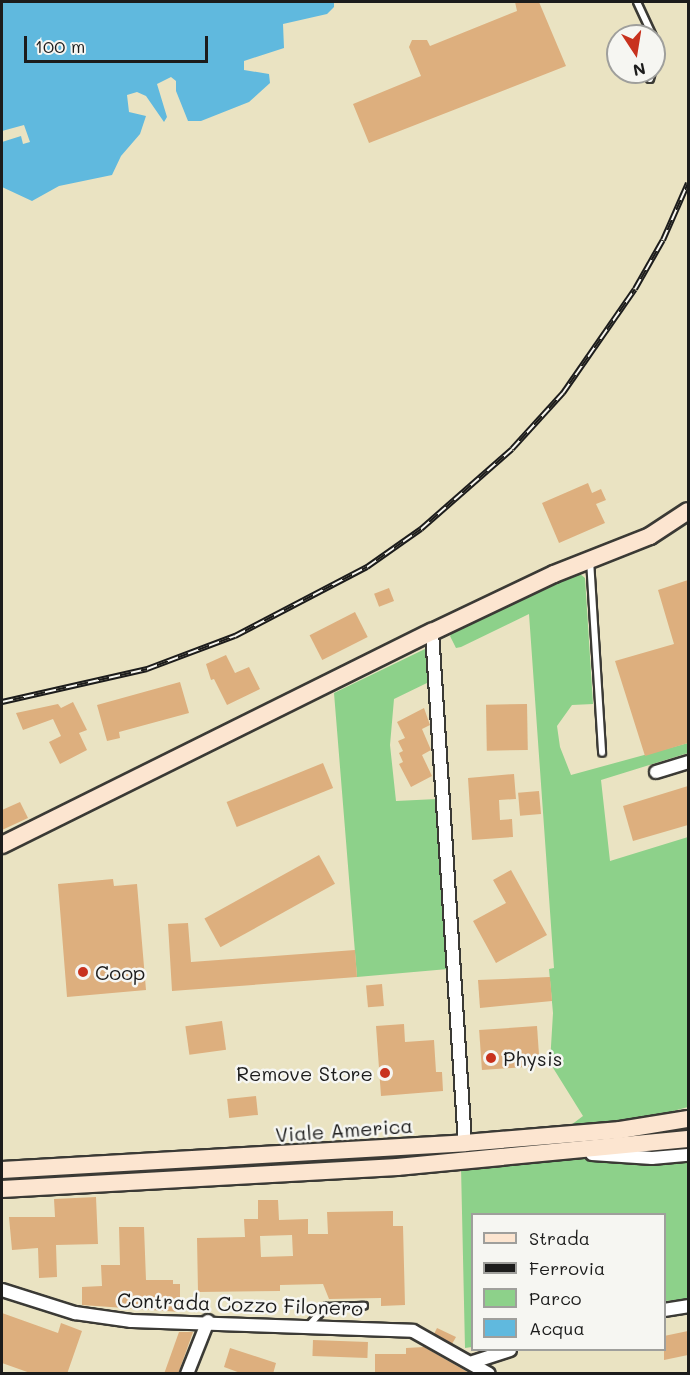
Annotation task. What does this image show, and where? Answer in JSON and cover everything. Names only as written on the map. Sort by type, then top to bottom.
[{"type":"main road","points":[[2,845],[432,632],[590,560],[650,536],[688,511]]},
{"type":"main road","name":"Viale America","points":[[2,1170],[465,1143],[620,1130],[688,1119]]},
{"type":"main road","name":"Viale America","points":[[2,1189],[376,1168],[688,1139]]},
{"type":"street","points":[[432,632],[465,1143]]},
{"type":"street","points":[[656,772],[688,762]]},
{"type":"street","points":[[558,1151],[652,1158],[688,1155]]},
{"type":"street","name":"Contrada Cozzo Filonero","points":[[2,1290],[75,1313],[131,1321],[208,1321],[413,1331],[473,1362],[489,1374]]},
{"type":"street","points":[[666,1310],[688,1306]]},
{"type":"street","points":[[187,1374],[208,1321]]},
{"type":"street","points":[[473,1362],[507,1351]]},
{"type":"lane","points":[[637,2],[647,24]]},
{"type":"lane","points":[[590,560],[602,753]]},
{"type":"lane","points":[[309,1325],[326,1307],[364,1306]]},
{"type":"green space","points":[[580,574],[585,578],[593,704],[572,705],[557,726],[560,747],[571,775],[688,743],[688,753],[601,780],[610,861],[688,837],[688,1107],[651,1117],[571,1125],[583,1116],[550,1063],[553,1013],[549,969],[554,968],[529,614],[461,647],[456,648],[450,636],[453,631],[551,583]]},
{"type":"green space","points":[[427,648],[429,682],[394,699],[390,745],[396,801],[437,799],[448,969],[357,977],[334,693]]},
{"type":"green space","points":[[586,1157],[631,1162],[688,1160],[688,1299],[666,1301],[666,1213],[471,1213],[471,1347],[465,1348],[461,1167]]},
{"type":"water","points":[[2,2],[334,2],[334,7],[327,14],[283,24],[284,48],[244,61],[244,70],[269,74],[270,83],[249,102],[201,121],[188,121],[176,91],[176,81],[171,77],[157,84],[167,117],[164,122],[146,96],[137,92],[127,95],[129,112],[146,116],[140,134],[121,156],[112,175],[59,186],[32,201],[2,187],[2,142],[21,136],[23,144],[30,142],[24,125],[2,131]]},
{"type":"building","points":[[515,2],[539,2],[566,66],[369,143],[353,104],[421,76],[409,47],[412,40],[427,40],[430,46],[517,11]]},
{"type":"building","points":[[588,483],[592,493],[601,489],[606,500],[596,504],[605,523],[559,543],[542,503]]},
{"type":"building","points":[[688,580],[688,743],[645,756],[615,661],[674,644],[658,590]]},
{"type":"building","points":[[389,588],[394,601],[379,607],[374,594]]},
{"type":"building","points":[[355,612],[368,637],[322,660],[310,635]]},
{"type":"building","points":[[226,655],[235,673],[249,667],[260,689],[227,705],[214,679],[211,680],[206,664]]},
{"type":"building","points":[[180,682],[189,713],[119,732],[120,738],[107,741],[97,705]]},
{"type":"building","points":[[73,702],[87,730],[79,733],[87,750],[60,764],[49,742],[61,736],[53,719],[23,730],[16,713],[58,704],[61,708]]},
{"type":"building","points":[[527,704],[528,750],[487,751],[486,705]]},
{"type":"building","points":[[424,708],[430,725],[422,729],[431,750],[422,755],[432,776],[411,787],[399,764],[403,762],[399,753],[403,751],[398,741],[405,738],[397,722]]},
{"type":"building","points":[[323,763],[333,788],[237,827],[227,802]]},
{"type":"building","points":[[514,774],[516,799],[499,800],[500,820],[512,819],[513,837],[472,840],[468,778]]},
{"type":"building","points":[[688,786],[688,825],[633,841],[623,806]]},
{"type":"building","points":[[539,791],[541,814],[520,816],[518,793]]},
{"type":"building","points":[[20,802],[28,818],[2,830],[2,810]]},
{"type":"building","points":[[319,855],[335,884],[220,947],[204,919]]},
{"type":"building","points":[[511,870],[547,935],[496,963],[473,921],[506,903],[493,880]]},
{"type":"building","points":[[113,879],[114,886],[137,884],[146,990],[67,997],[58,884]]},
{"type":"building","points":[[188,923],[191,962],[355,950],[357,977],[172,991],[168,924]]},
{"type":"building","points":[[550,977],[552,1001],[480,1008],[478,980]]},
{"type":"building","points":[[382,984],[384,1006],[368,1007],[366,985]]},
{"type":"building","points":[[222,1021],[226,1050],[189,1055],[185,1026]]},
{"type":"building","points":[[404,1024],[405,1042],[434,1040],[436,1072],[442,1072],[443,1091],[381,1096],[376,1026]]},
{"type":"building","points":[[537,1026],[540,1066],[482,1070],[479,1030]]},
{"type":"building","points":[[256,1096],[258,1115],[229,1118],[227,1099]]},
{"type":"building","points":[[96,1197],[98,1244],[56,1245],[57,1277],[39,1278],[38,1248],[12,1250],[9,1217],[55,1217],[54,1199]]},
{"type":"building","points":[[258,1200],[278,1200],[279,1220],[308,1219],[308,1234],[328,1234],[327,1212],[393,1211],[393,1226],[403,1226],[405,1305],[381,1306],[381,1298],[329,1299],[323,1284],[280,1285],[280,1291],[198,1292],[197,1238],[245,1237],[244,1219],[258,1219]],"holes":[[[292,1235],[293,1256],[261,1257],[260,1236]]]},
{"type":"building","points":[[119,1227],[144,1227],[146,1280],[173,1280],[173,1284],[180,1284],[180,1312],[82,1305],[82,1287],[102,1286],[101,1265],[120,1265]]},
{"type":"building","points":[[2,1313],[58,1333],[61,1323],[82,1331],[67,1374],[33,1374],[2,1363]]},
{"type":"building","points":[[437,1328],[456,1337],[452,1344],[434,1334]]},
{"type":"building","points":[[688,1331],[688,1355],[664,1360],[666,1336]]},
{"type":"building","points":[[179,1332],[193,1332],[178,1374],[164,1374]]},
{"type":"building","points":[[313,1340],[368,1342],[367,1358],[312,1356]]},
{"type":"building","points":[[424,1347],[471,1374],[375,1374],[375,1354],[406,1354],[406,1348]]},
{"type":"building","points":[[230,1348],[276,1363],[273,1374],[243,1374],[224,1367]]},
{"type":"railway","points":[[2,702],[147,669],[235,636],[367,567],[421,529],[512,449],[563,393],[635,289],[663,240],[688,183]]},
{"type":"place","name":"Coop","points":[[83,972]]},
{"type":"place","name":"Physis","points":[[491,1058]]},
{"type":"place","name":"Remove Store","points":[[385,1073]]}]
